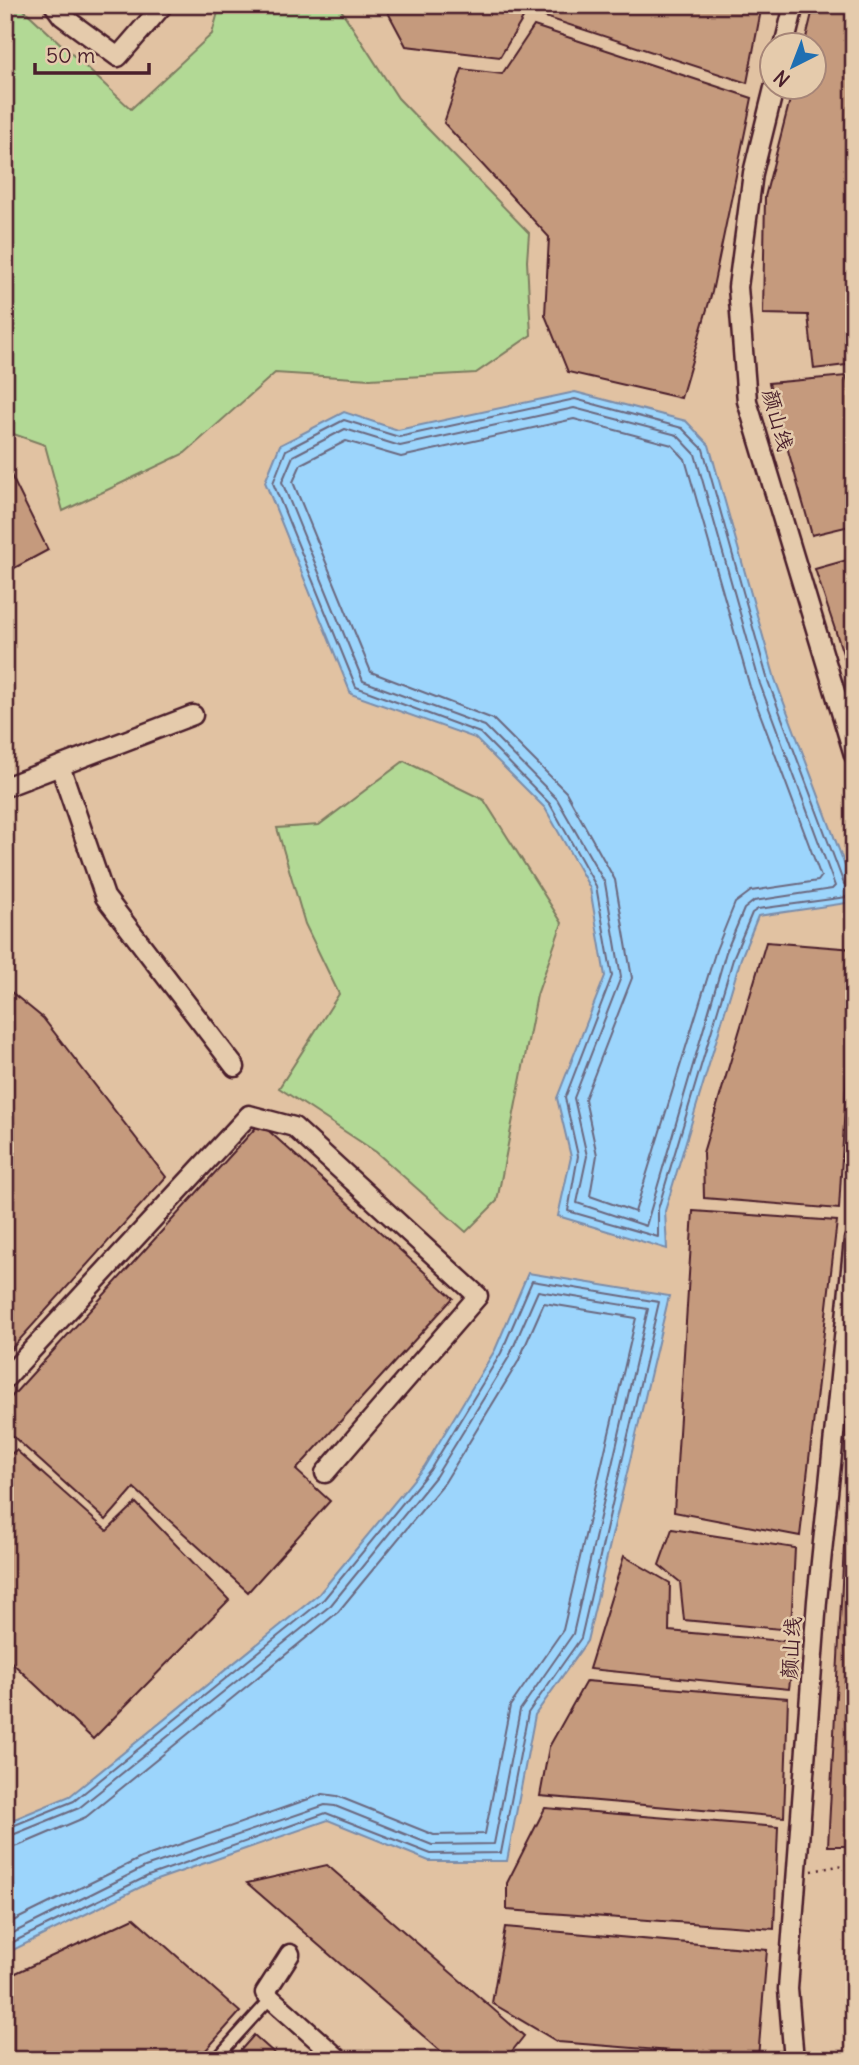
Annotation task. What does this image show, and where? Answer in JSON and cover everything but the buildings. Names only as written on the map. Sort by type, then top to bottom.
[{"type":"street","points":[[54,5],[62,16],[118,57],[163,5]]},
{"type":"street","points":[[787,32],[794,5]]},
{"type":"street","name":"颜山线","points":[[771,102],[753,173],[738,287],[747,401],[854,755]]},
{"type":"street","points":[[5,787],[193,715]]},
{"type":"street","points":[[60,766],[106,897],[235,1068]]},
{"type":"street","points":[[5,1379],[249,1115],[294,1127],[478,1296],[325,1473]]},
{"type":"street","name":"颜山线","points":[[794,2060],[788,1989],[817,1601],[854,1240]]},
{"type":"street","points":[[290,1954],[265,1993],[340,2060]]},
{"type":"lane","points":[[215,2060],[271,1998]]},
{"type":"path","points":[[797,1874],[854,1863]]},
{"type":"green space","points":[[220,5],[338,5],[398,98],[529,233],[527,261],[531,335],[476,373],[370,379],[275,373],[185,453],[63,511],[45,445],[5,431],[5,14],[22,8],[131,109],[212,34]]},
{"type":"green space","points":[[404,761],[484,800],[562,923],[537,995],[497,1201],[466,1232],[376,1152],[279,1088],[339,994],[305,924],[277,828],[319,825]]},
{"type":"water","points":[[575,392],[686,421],[709,445],[775,679],[854,890],[854,902],[758,916],[741,958],[665,1211],[667,1249],[558,1216],[571,1157],[557,1098],[605,976],[590,888],[545,808],[475,738],[351,694],[265,482],[280,445],[344,412],[398,430]]},
{"type":"water","points":[[528,1273],[669,1296],[587,1641],[535,1715],[507,1861],[429,1861],[328,1820],[151,1882],[5,1954],[5,1823],[70,1796],[319,1594],[424,1467],[495,1350]]}]
